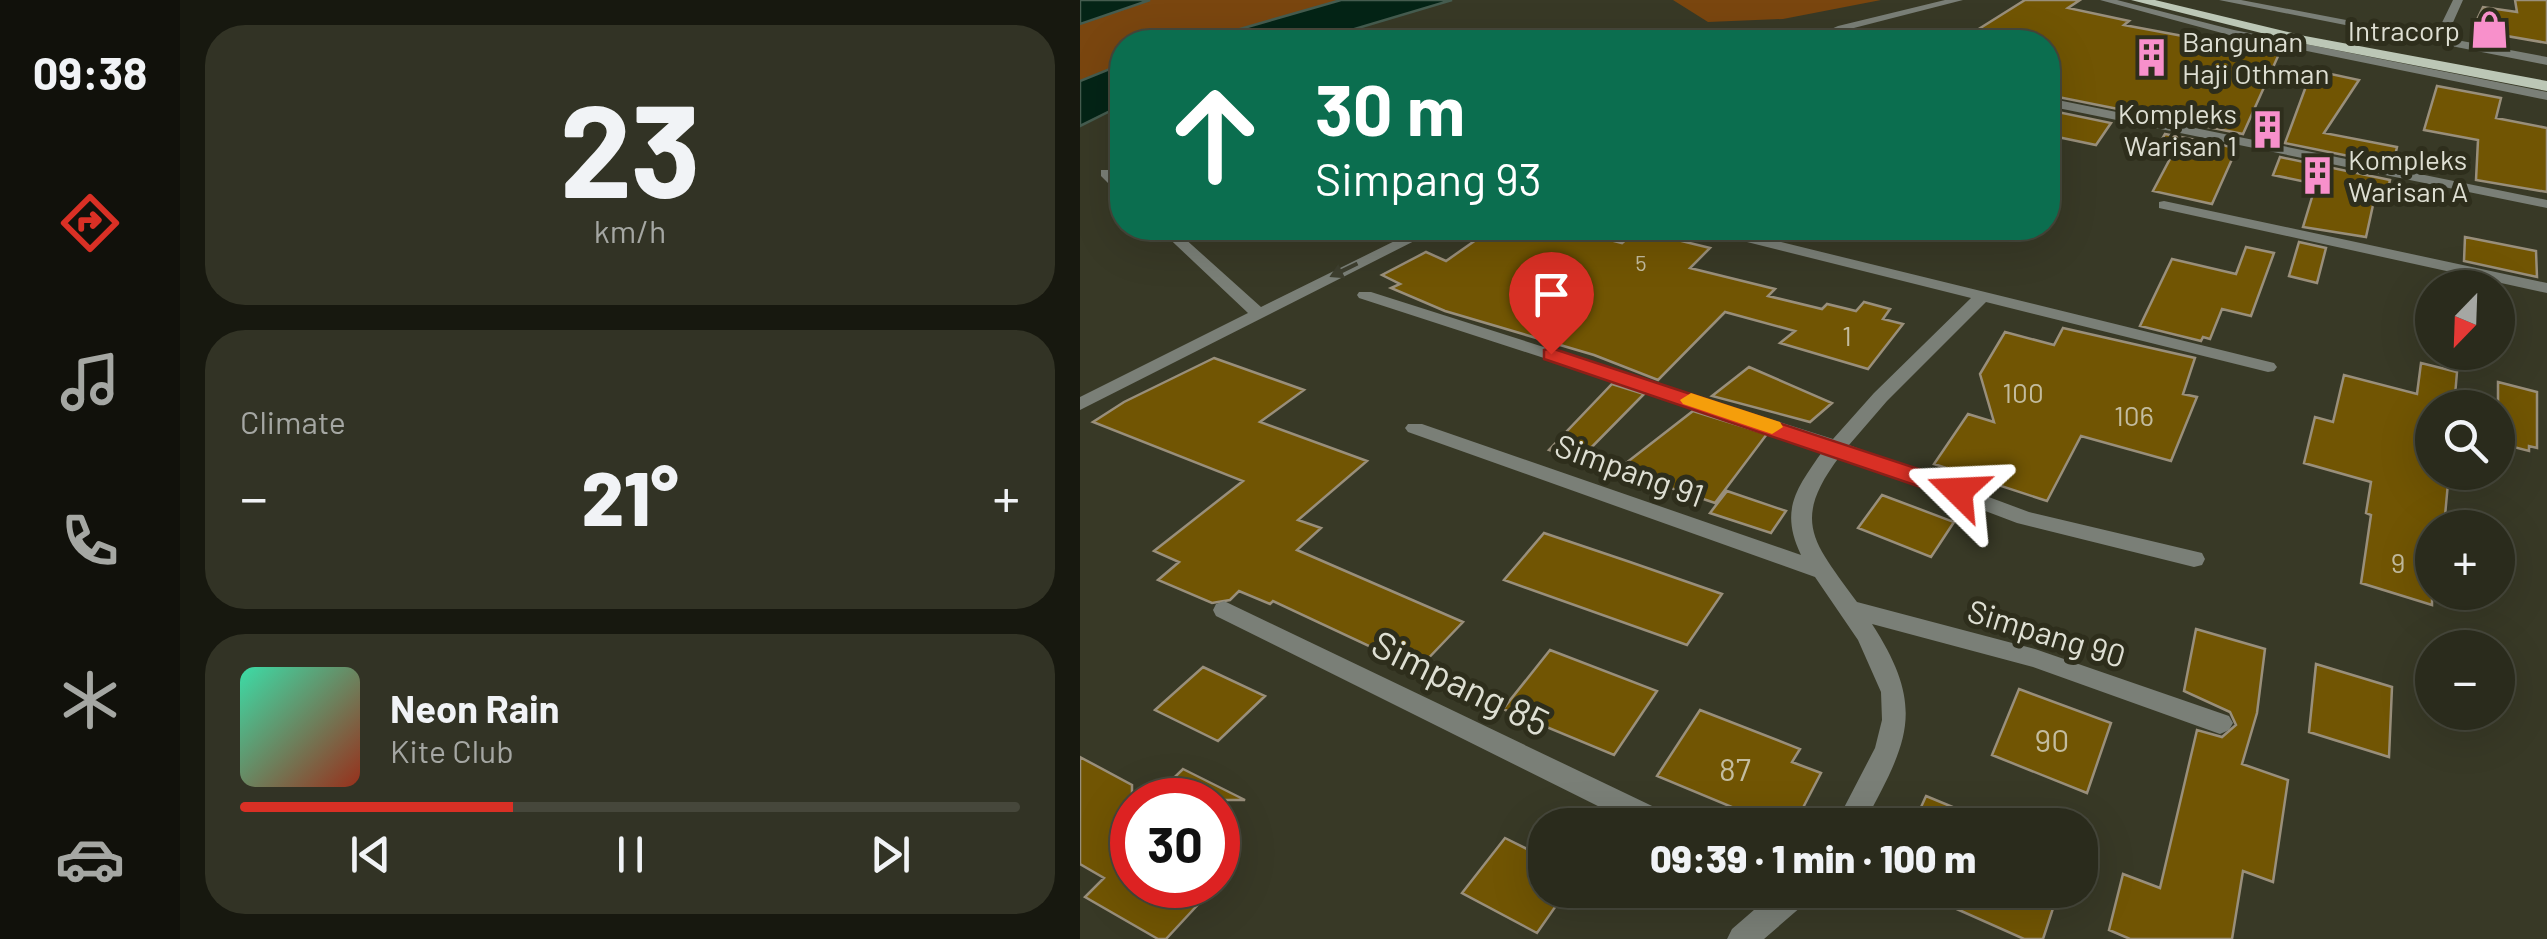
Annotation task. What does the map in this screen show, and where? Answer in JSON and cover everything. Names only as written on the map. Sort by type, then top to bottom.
[{"type":"main road","points":[[2138,0],[2304,40],[2547,86]]},
{"type":"main road","points":[[2185,0],[2547,72]]},
{"type":"street","points":[[1837,30],[1958,0]]},
{"type":"street","points":[[2105,0],[2232,33],[2547,96]]},
{"type":"street","points":[[2224,0],[2547,61]]},
{"type":"street","points":[[2439,42],[2458,0]]},
{"type":"street","points":[[2060,104],[2547,204]]},
{"type":"street","points":[[1106,173],[1110,177]]},
{"type":"street","points":[[2164,205],[2547,288]]},
{"type":"street","points":[[1178,240],[1256,312]]},
{"type":"street","points":[[1080,404],[1256,312],[1407,240]]},
{"type":"street","points":[[1757,240],[2268,366]]},
{"type":"street","points":[[1365,295],[1834,446],[2024,518],[2194,559]]},
{"type":"street","points":[[1858,808],[1883,760],[1896,718],[1889,674],[1853,610],[1803,538],[1799,512],[1834,446],[1984,295]]},
{"type":"street","name":"Simpang 91","points":[[1415,428],[1822,570]]},
{"type":"street","name":"Simpang 85","points":[[1224,610],[1628,808]]},
{"type":"street","name":"Simpang 90","points":[[1853,610],[2035,658],[2220,723]]},
{"type":"street","points":[[1742,939],[1777,908]]},
{"type":"shaded area","points":[[1080,0],[1150,0],[1080,24]]},
{"type":"shaded area","points":[[1150,0],[1341,0],[1237,30],[1110,30],[1110,69],[1080,81],[1080,24]]},
{"type":"shaded area","points":[[1341,0],[1452,0],[1351,30],[1237,30]]},
{"type":"shaded area","points":[[1673,0],[1881,0],[1783,19],[1708,22]]},
{"type":"shaded area","points":[[1110,69],[1110,111],[1080,126],[1080,81]]},
{"type":"building","points":[[2025,0],[2080,0],[2068,8],[2129,21],[2124,25],[2279,54],[2243,134],[2060,97],[2060,30],[1977,30]]},
{"type":"building","points":[[2515,0],[2547,0],[2547,43],[2472,30],[2483,7],[2517,12]]},
{"type":"building","points":[[2312,70],[2359,80],[2324,133],[2397,147],[2393,165],[2285,143]]},
{"type":"building","points":[[2437,86],[2501,98],[2496,118],[2547,128],[2547,192],[2476,180],[2478,140],[2424,130]]},
{"type":"building","points":[[2060,112],[2111,123],[2096,145],[2060,138]]},
{"type":"building","points":[[2165,134],[2237,148],[2212,204],[2153,191],[2172,155],[2155,151]]},
{"type":"building","points":[[2280,157],[2390,180],[2386,198],[2375,196],[2366,237],[2303,227],[2316,184],[2273,175]]},
{"type":"building","points":[[2465,237],[2536,251],[2537,277],[2515,270],[2464,261]]},
{"type":"building","points":[[1476,240],[1678,240],[1710,248],[1690,268],[1775,289],[1768,296],[1822,309],[1827,304],[1856,311],[1864,302],[1890,309],[1883,319],[1903,324],[1868,369],[1780,343],[1795,331],[1725,312],[1658,380],[1594,355],[1445,311],[1391,288],[1400,284],[1382,275],[1426,252],[1446,261]]},
{"type":"building","points":[[2299,242],[2326,248],[2317,283],[2289,276]]},
{"type":"building","points":[[2246,247],[2274,253],[2251,316],[2222,309],[2210,339],[2203,337],[2201,341],[2140,326],[2172,259],[2236,274]]},
{"type":"building","points":[[2063,328],[2195,358],[2183,394],[2197,397],[2171,461],[2081,436],[2047,501],[1934,464],[1968,414],[1994,422],[1980,374],[2005,332],[2054,345]]},
{"type":"building","points":[[1214,358],[1304,390],[1260,422],[1367,461],[1298,520],[1321,528],[1297,550],[1463,622],[1418,669],[1273,601],[1270,604],[1239,591],[1230,600],[1212,603],[1158,580],[1179,562],[1154,551],[1243,481],[1093,422],[1124,402]]},
{"type":"building","points":[[1749,367],[1832,403],[1810,422],[1712,396]]},
{"type":"building","points":[[2420,370],[2457,372],[2456,390],[2418,390]]},
{"type":"building","points":[[2344,375],[2415,393],[2415,490],[2447,490],[2446,510],[2415,510],[2415,600],[2361,583],[2371,515],[2366,513],[2371,482],[2304,463],[2315,417],[2333,422]]},
{"type":"building","points":[[2498,382],[2537,392],[2537,448],[2529,446],[2529,451],[2515,447],[2515,390],[2498,390]]},
{"type":"building","points":[[1612,384],[1644,394],[1579,460],[1549,450]]},
{"type":"building","points":[[1693,411],[1767,434],[1715,503],[1617,470]]},
{"type":"building","points":[[1727,491],[1786,511],[1771,533],[1710,513]]},
{"type":"building","points":[[1882,495],[1954,522],[1931,557],[1858,528]]},
{"type":"building","points":[[1544,533],[1722,594],[1687,645],[1504,580]]},
{"type":"building","points":[[2196,629],[2265,649],[2257,713],[2242,764],[2288,780],[2273,882],[2243,871],[2232,939],[2130,939],[2109,930],[2123,874],[2160,888],[2197,730],[2222,737],[2236,725],[2230,712],[2184,691]]},
{"type":"building","points":[[1550,650],[1657,691],[1614,755],[1503,709]]},
{"type":"building","points":[[2316,664],[2392,687],[2389,757],[2309,732]]},
{"type":"building","points":[[1203,667],[1265,696],[1218,741],[1155,710]]},
{"type":"building","points":[[2019,689],[2111,723],[2087,793],[1992,755]]},
{"type":"building","points":[[1700,710],[1800,749],[1792,762],[1821,773],[1803,808],[1734,808],[1657,776]]},
{"type":"building","points":[[1080,757],[1119,778],[1110,778],[1110,908],[1195,908],[1166,939],[1158,939],[1085,897],[1104,878],[1080,864]]},
{"type":"building","points":[[1183,769],[1201,778],[1174,778]]},
{"type":"building","points":[[1926,796],[1955,808],[1921,808]]},
{"type":"building","points":[[1505,838],[1528,850],[1528,908],[1554,908],[1537,933],[1462,893]]},
{"type":"building","points":[[1954,908],[2053,908],[2043,939],[2024,939]]},
{"type":"slow traffic","points":[[1691,400],[1772,427]]},
{"type":"place","name":"Intracorp","points":[[2490,30]]},
{"type":"place","name":"Bangunan Haji Othman","points":[[2152,57]]},
{"type":"place","name":"Kompleks Warisan 1","points":[[2267,129]]},
{"type":"place","name":"Kompleks Warisan A","points":[[2318,175]]},
{"type":"route","points":[[1551,354],[1864,456],[1958,491]]}]
